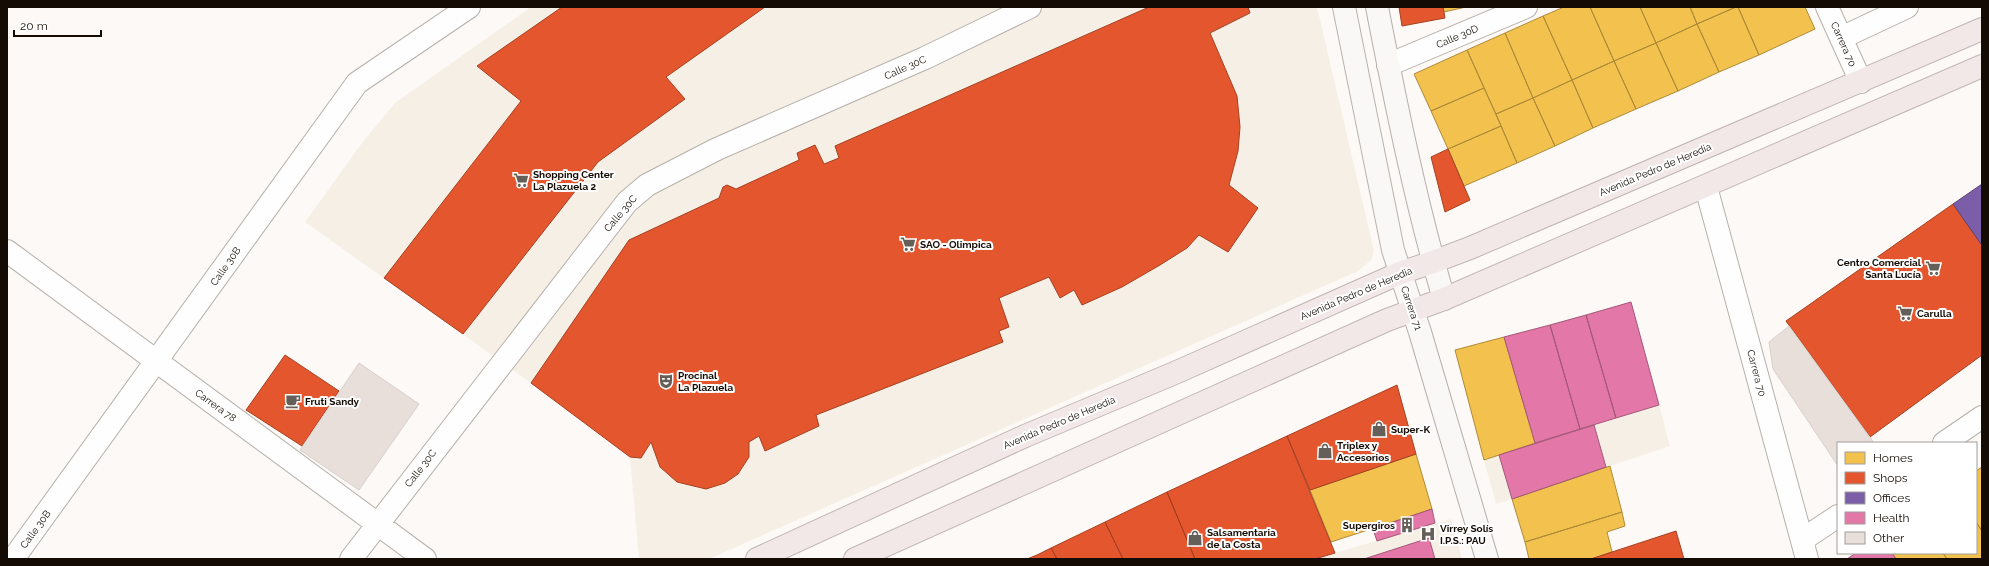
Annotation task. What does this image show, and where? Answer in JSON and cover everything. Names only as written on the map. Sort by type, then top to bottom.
[{"type":"highway","name":"Avenida Pedro de Heredia","points":[[757,559],[1025,436],[1177,372],[1400,273],[1433,262],[1982,29]]},
{"type":"highway","points":[[855,559],[1380,323],[1444,299],[1706,187],[1982,66]]},
{"type":"street","name":"Calle 30B","points":[[13,559],[357,83],[469,7]]},
{"type":"street","name":"Calle 30C","points":[[351,559],[377,523],[626,202],[647,185],[717,149],[925,58],[1030,7]]},
{"type":"street","name":"Carrera 71","points":[[1344,7],[1393,250],[1413,311],[1487,559]]},
{"type":"street","points":[[1378,7],[1388,65],[1422,220],[1444,299]]},
{"type":"street","name":"Calle 30D","points":[[1388,65],[1526,7]]},
{"type":"street","name":"Carrera 70","points":[[1827,7],[1860,82]]},
{"type":"street","points":[[1841,38],[1907,7]]},
{"type":"street","name":"Carrera 70","points":[[1706,187],[1804,549]]},
{"type":"street","name":"Carrera 78","points":[[7,251],[425,559]]},
{"type":"street","points":[[1945,442],[1982,417]]},
{"type":"street","points":[[1804,549],[1837,517]]},
{"type":"shaded area","points":[[531,7],[1317,7],[1374,251],[1373,255],[1371,260],[1358,271],[709,559],[639,559],[630,457],[531,383],[305,222],[362,143],[395,103]]},
{"type":"shaded area","points":[[1659,405],[1670,446],[1496,504],[1484,460]]},
{"type":"shaded area","name":"Virrey Solís I.P.S.: PAU","points":[[1451,519],[1462,559],[1315,559],[1335,553]]},
{"type":"building: Homes","points":[[1443,7],[1466,7],[1444,12]]},
{"type":"building: Homes","points":[[1564,7],[1590,7],[1614,61],[1572,80],[1543,16]]},
{"type":"building: Homes","points":[[1590,7],[1640,7],[1656,43],[1614,61]]},
{"type":"building: Homes","points":[[1640,7],[1690,7],[1697,24],[1656,43]]},
{"type":"building: Homes","points":[[1690,7],[1736,7],[1697,24]]},
{"type":"building: Homes","points":[[1738,7],[1759,55],[1719,72],[1697,24]]},
{"type":"building: Homes","points":[[1738,7],[1805,7],[1815,29],[1759,55]]},
{"type":"building: Homes","points":[[1543,16],[1572,80],[1533,98],[1505,33]]},
{"type":"building: Homes","points":[[1697,24],[1719,72],[1678,91],[1656,43]]},
{"type":"building: Homes","points":[[1505,33],[1533,98],[1496,114],[1467,50]]},
{"type":"building: Homes","points":[[1656,43],[1678,91],[1636,109],[1614,61]]},
{"type":"building: Homes","points":[[1467,50],[1484,88],[1431,111],[1414,74]]},
{"type":"building: Homes","points":[[1614,61],[1636,109],[1593,128],[1572,80]]},
{"type":"building: Homes","points":[[1572,80],[1593,128],[1555,146],[1533,98]]},
{"type":"building: Homes","points":[[1484,88],[1501,126],[1448,149],[1431,111]]},
{"type":"building: Homes","points":[[1533,98],[1555,146],[1517,163],[1496,114]]},
{"type":"building: Homes","points":[[1501,126],[1517,163],[1464,186],[1448,149]]},
{"type":"building: Homes","points":[[1504,337],[1535,443],[1484,460],[1455,350]]},
{"type":"building: Homes","points":[[1416,454],[1432,509],[1331,542],[1310,490]]},
{"type":"building: Homes","points":[[1610,466],[1622,512],[1525,542],[1512,499]]},
{"type":"building: Homes","points":[[1982,467],[1982,531],[1977,524],[1977,470]]},
{"type":"building: Homes","points":[[1622,512],[1625,526],[1607,532],[1612,552],[1591,559],[1529,559],[1525,542]]},
{"type":"building: Homes","points":[[1977,524],[1982,531],[1982,559],[1947,559],[1944,554],[1977,554]]},
{"type":"building: Homes","points":[[1893,554],[1944,554],[1947,559],[1896,559]]},
{"type":"building: Shops","name":"Shopping Center La Plazuela 2","points":[[562,7],[765,7],[666,77],[685,99],[598,162],[463,334],[384,278],[521,101],[477,66]]},
{"type":"building: Shops","name":"SAO - Olimpica","points":[[1149,7],[1248,7],[1250,13],[1210,33],[1237,96],[1240,127],[1238,151],[1229,185],[1258,208],[1228,252],[1199,235],[1187,248],[1160,265],[1122,287],[1082,305],[1074,290],[1060,298],[1049,277],[999,298],[1009,327],[999,331],[1003,342],[816,415],[819,426],[765,451],[759,436],[749,442],[749,457],[738,474],[725,483],[706,489],[677,482],[660,467],[651,442],[641,458],[630,457],[531,383],[629,240],[719,198],[723,187],[727,185],[736,189],[799,160],[797,153],[815,145],[824,164],[839,158],[835,146]]},
{"type":"building: Shops","points":[[1399,7],[1443,7],[1445,18],[1402,26]]},
{"type":"building: Shops","points":[[1448,149],[1470,200],[1445,212],[1431,157]]},
{"type":"building: Shops","points":[[1953,204],[1982,245],[1982,355],[1870,437],[1786,321]]},
{"type":"building: Shops","name":"Fruti Sandy","points":[[285,355],[339,391],[302,446],[246,410]]},
{"type":"building: Shops","points":[[1397,385],[1416,454],[1310,490],[1287,436]]},
{"type":"building: Shops","points":[[1287,436],[1335,553],[1315,559],[1195,559],[1167,492]]},
{"type":"building: Shops","points":[[1167,492],[1195,559],[1123,559],[1105,522]]},
{"type":"building: Shops","points":[[1105,522],[1123,559],[1057,559],[1051,548]]},
{"type":"building: Shops","points":[[1676,531],[1684,559],[1591,559],[1612,552]]},
{"type":"building: Shops","points":[[1051,548],[1057,559],[1027,559],[1037,555]]},
{"type":"building: Offices","points":[[1982,184],[1982,244],[1981,244],[1953,204]]},
{"type":"building: Health","points":[[1631,302],[1659,405],[1616,418],[1586,315]]},
{"type":"building: Health","points":[[1586,315],[1616,418],[1580,429],[1550,325]]},
{"type":"building: Health","points":[[1550,325],[1580,429],[1535,443],[1504,337]]},
{"type":"building: Health","points":[[1594,425],[1606,467],[1512,499],[1499,455]]},
{"type":"building: Health","name":"Supergiros","points":[[1432,509],[1435,523],[1377,541],[1373,529]]},
{"type":"building: Health","points":[[1429,538],[1435,559],[1364,559]]},
{"type":"building: Health","points":[[1854,554],[1893,554],[1896,559],[1847,559]]},
{"type":"building: Other","points":[[1789,326],[1873,442],[1837,442],[1837,465],[1773,369],[1769,342]]},
{"type":"building: Other","points":[[359,363],[419,404],[359,490],[300,450]]},
{"type":"place","name":"Shopping Center La Plazuela 2","points":[[521,180]]},
{"type":"place","name":"SAO - Olimpica","points":[[908,244]]},
{"type":"place","name":"Centro Comercial Santa Lucía","points":[[1933,268]]},
{"type":"place","name":"Carulla","points":[[1905,313]]},
{"type":"place","name":"Procinal La Plazuela","points":[[666,381]]},
{"type":"place","name":"Fruti Sandy","points":[[293,401]]},
{"type":"place","name":"Super-K","points":[[1379,429]]},
{"type":"place","name":"Triplex y Accesorios","points":[[1325,451]]},
{"type":"place","name":"Supergiros","points":[[1407,525]]},
{"type":"place","name":"Virrey Solís I.P.S.: PAU","points":[[1428,534]]},
{"type":"place","name":"Salsamentaria de la Costa","points":[[1195,538]]}]
